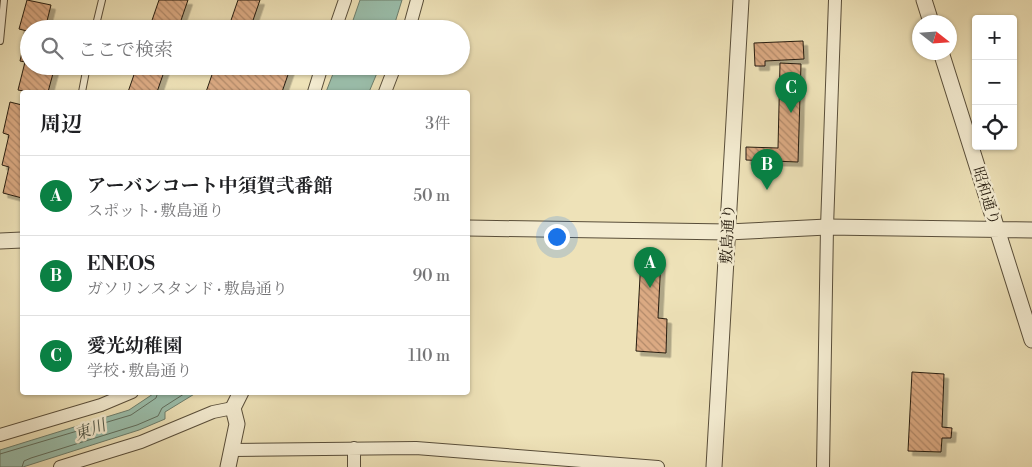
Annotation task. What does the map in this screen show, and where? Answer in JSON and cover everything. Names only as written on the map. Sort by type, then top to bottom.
[{"type":"street","points":[[338,20],[345,0]]},
{"type":"street","points":[[411,20],[417,0]]},
{"type":"street","name":"敷島通り","points":[[714,467],[741,0]]},
{"type":"street","points":[[823,467],[827,228],[835,0]]},
{"type":"street","points":[[924,0],[929,15]]},
{"type":"street","name":"昭和通り","points":[[943,60],[1032,340]]},
{"type":"street","points":[[315,90],[319,75]]},
{"type":"street","points":[[386,90],[392,75]]},
{"type":"street","points":[[470,228],[728,232],[827,228],[1032,230]]},
{"type":"street","points":[[0,241],[20,240]]},
{"type":"street","points":[[0,435],[102,399],[119,395]]},
{"type":"street","points":[[228,467],[237,424],[233,408],[240,395]]},
{"type":"street","points":[[60,467],[141,442],[213,412],[233,408]]},
{"type":"street","points":[[354,448],[354,467]]},
{"type":"street","points":[[232,450],[416,448],[658,467]]},
{"type":"lane","points":[[0,41],[4,0]]},
{"type":"lane","points":[[97,20],[102,0]]},
{"type":"lane","points":[[82,90],[85,75]]},
{"type":"water","points":[[360,0],[402,0],[396,20],[353,20]]},
{"type":"water","points":[[333,75],[376,75],[370,90],[327,90]]},
{"type":"water","name":"東川","points":[[152,395],[193,395],[165,412],[165,419],[139,430],[23,467],[0,467],[0,450],[129,410]]},
{"type":"building","points":[[27,0],[51,5],[47,20],[21,20]]},
{"type":"building","points":[[159,0],[188,0],[181,20],[152,20]]},
{"type":"building","points":[[238,0],[260,0],[253,20],[231,20]]},
{"type":"building","points":[[803,41],[804,59],[765,61],[765,66],[755,66],[754,43]]},
{"type":"building","points":[[780,63],[801,64],[798,162],[746,160],[746,147],[778,148]]},
{"type":"building","points":[[22,75],[53,75],[49,90],[18,90]]},
{"type":"building","points":[[134,75],[163,75],[158,90],[129,90]]},
{"type":"building","points":[[212,75],[288,75],[283,90],[207,90]]},
{"type":"building","points":[[10,102],[20,104],[20,197],[3,193],[9,167],[2,165],[9,135],[3,133]]},
{"type":"building","points":[[641,258],[661,259],[658,318],[667,319],[666,353],[636,351]]},
{"type":"building","points":[[912,372],[944,374],[942,427],[952,428],[951,438],[942,438],[941,452],[908,451]]},
{"type":"place","name":"愛光幼稚園","points":[[791,113]]},
{"type":"place","name":"ENEOS","points":[[767,190]]},
{"type":"place","name":"アーバンコート中須賀弐番館","points":[[650,288]]}]
